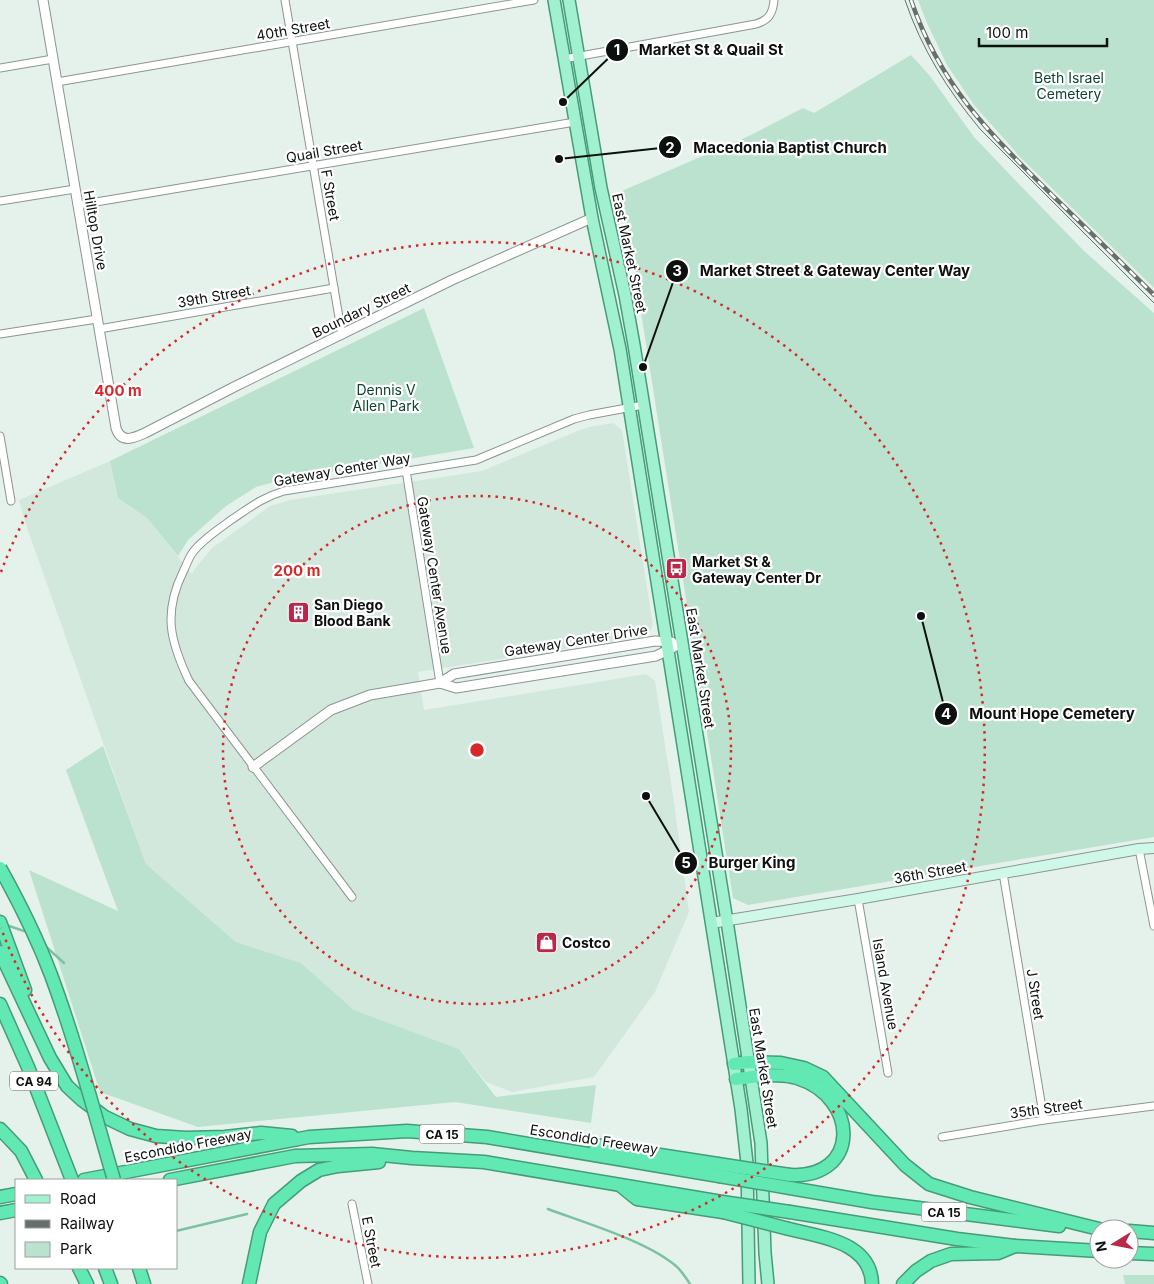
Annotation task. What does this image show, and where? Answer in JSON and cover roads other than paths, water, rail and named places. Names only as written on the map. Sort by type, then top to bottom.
[{"type":"highway","points":[[0,868],[33,931],[51,973],[66,1015],[114,1179]]},
{"type":"highway","points":[[0,922],[4,948],[24,984],[32,1021],[50,1058],[67,1086],[105,1117],[130,1129],[156,1136],[224,1137],[261,1133],[309,1137]]},
{"type":"highway","name":"CA 94","points":[[0,1004],[28,1067],[72,1179]]},
{"type":"highway","points":[[734,1064],[748,1062],[781,1063],[804,1068],[823,1077],[905,1165],[929,1184],[970,1197],[1089,1227]]},
{"type":"highway","points":[[736,1079],[785,1075],[797,1077],[813,1084],[824,1092],[840,1113],[844,1128],[842,1143],[836,1156],[817,1173],[803,1176],[790,1182]]},
{"type":"highway","points":[[0,1128],[20,1151],[34,1175]]},
{"type":"highway","name":"Escondido Freeway","points":[[89,1179],[309,1137],[407,1131],[487,1137],[719,1170],[790,1182],[872,1202],[1012,1221],[1089,1228]]},
{"type":"highway","name":"CA 15","points":[[175,1179],[295,1156],[372,1154],[484,1162],[621,1186],[637,1199],[790,1212],[957,1239],[1016,1246],[1089,1250]]},
{"type":"highway","points":[[249,1284],[260,1232],[274,1204],[301,1181],[319,1170],[338,1166],[412,1158]]},
{"type":"highway","points":[[0,1197],[15,1194]]},
{"type":"highway","points":[[723,1207],[851,1248],[866,1261],[872,1284]]},
{"type":"highway","points":[[0,1213],[15,1210]]},
{"type":"highway","points":[[1139,1232],[1154,1233]]},
{"type":"highway","points":[[903,1284],[916,1271],[931,1261],[951,1254],[998,1253],[1016,1246]]},
{"type":"highway","points":[[1139,1253],[1154,1254]]},
{"type":"highway","points":[[80,1269],[87,1284]]},
{"type":"highway","points":[[105,1269],[111,1284]]},
{"type":"highway","points":[[139,1269],[144,1284]]},
{"type":"main road","name":"East Market Street","points":[[554,0],[592,218],[619,344],[734,1064],[747,1163],[749,1284]]},
{"type":"main road","name":"East Market Street","points":[[569,0],[601,188],[631,327],[727,921],[761,1143],[768,1284]]},
{"type":"main road","points":[[592,218],[600,224],[603,230],[621,306],[631,327]]},
{"type":"main road","name":"36th Street","points":[[711,923],[1139,849],[1154,848]]},
{"type":"street","name":"Hilltop Drive","points":[[43,0],[118,435],[123,439],[132,439],[145,433]]},
{"type":"street","name":"F Street","points":[[285,0],[342,335]]},
{"type":"street","name":"40th Street","points":[[57,82],[534,0]]},
{"type":"street","points":[[564,59],[756,24],[770,17],[774,0]]},
{"type":"street","points":[[0,68],[53,59]]},
{"type":"street","name":"Quail Street","points":[[78,205],[575,122]]},
{"type":"street","points":[[0,201],[75,189]]},
{"type":"street","name":"Boundary Street","points":[[145,433],[452,280],[592,218]]},
{"type":"street","name":"39th Street","points":[[99,329],[334,288]]},
{"type":"street","points":[[0,334],[97,319]]},
{"type":"street","name":"Gateway Center Way","points":[[352,897],[189,681],[177,656],[172,632],[171,608],[176,586],[191,556],[209,536],[267,496],[284,491],[476,460],[574,419],[643,405]]},
{"type":"street","points":[[0,436],[2,458],[11,501]]},
{"type":"street","name":"Gateway Center Avenue","points":[[406,470],[440,683]]},
{"type":"street","name":"Gateway Center Drive","points":[[253,767],[331,710],[370,695],[440,683],[454,674],[655,641],[667,646],[682,643]]},
{"type":"street","name":"Gateway Center Drive","points":[[440,683],[456,688],[658,656],[667,646]]},
{"type":"street","points":[[1139,849],[1151,891],[1154,926]]},
{"type":"street","name":"J Street","points":[[1003,873],[1044,1120]]},
{"type":"street","name":"Island Avenue","points":[[858,899],[888,1073]]},
{"type":"street","name":"35th Street","points":[[942,1137],[1044,1120],[1154,1106]]},
{"type":"street","name":"E Street","points":[[352,1204],[368,1284]]},
{"type":"waterway","points":[[6,925],[27,932]]},
{"type":"waterway","points":[[43,944],[64,963]]},
{"type":"waterway","points":[[548,1209],[615,1233],[649,1249],[676,1266],[690,1284]]},
{"type":"waterway","points":[[178,1231],[247,1214]]},
{"type":"tram line","points":[[905,0],[919,36],[936,68],[980,129],[1154,303]]},
{"type":"railway","points":[[911,0],[936,58],[952,83],[987,128],[1154,295]]},
{"type":"place","name":"Market St & Quail St","points":[[563,102]]},
{"type":"place","name":"Macedonia Baptist Church","points":[[559,159]]},
{"type":"place","name":"Market Street & Gateway Center Way","points":[[643,367]]},
{"type":"place","name":"Market St & Gateway Center Dr","points":[[676,569]]},
{"type":"place","name":"San Diego Blood Bank","points":[[298,612]]},
{"type":"place","name":"Mount Hope Cemetery","points":[[921,616]]},
{"type":"place","name":"Burger King","points":[[646,796]]},
{"type":"place","name":"Costco","points":[[546,942]]},
{"type":"park label","name":"Beth Israel Cemetery","points":[[1069,86]]},
{"type":"park label","name":"Dennis V Allen Park","points":[[386,398]]}]
